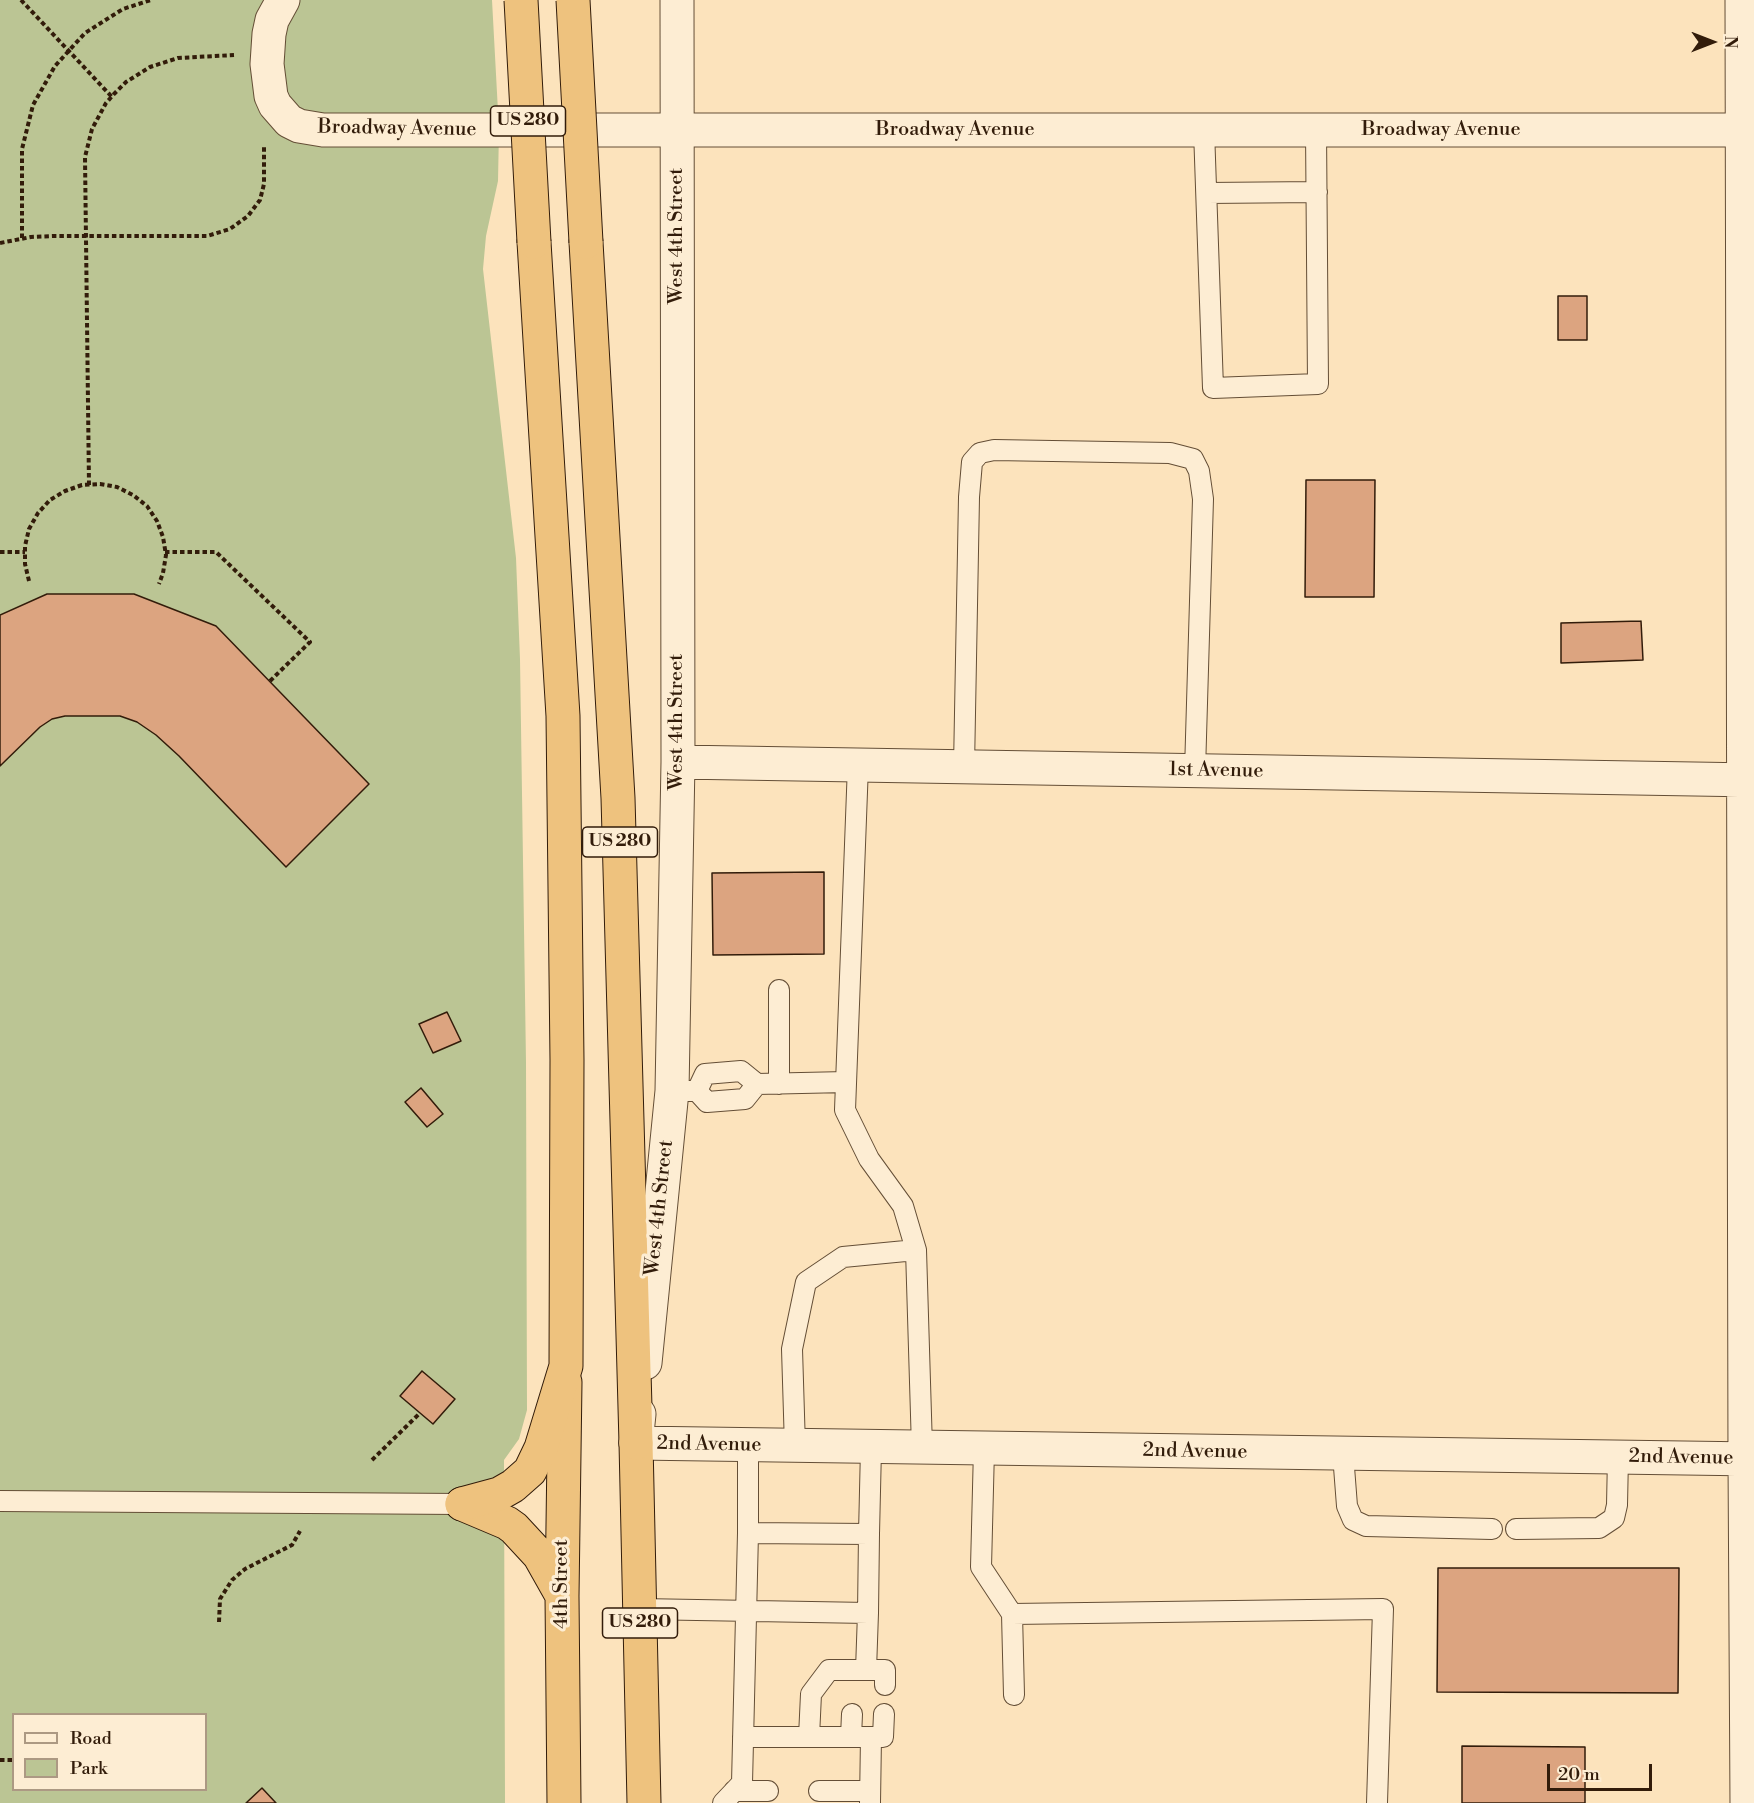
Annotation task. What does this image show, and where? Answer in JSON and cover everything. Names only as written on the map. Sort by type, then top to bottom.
[{"type":"highway","name":"US 280","points":[[521,0],[563,716],[567,1048],[566,1366]]},
{"type":"highway","name":"US 280","points":[[573,0],[618,798],[644,1803]]},
{"type":"highway","points":[[462,1504],[500,1494],[530,1471],[541,1448],[566,1366]]},
{"type":"highway","name":"4th Street","points":[[564,1803],[562,1596],[566,1366]]},
{"type":"highway","points":[[462,1504],[514,1528],[539,1555],[562,1596]]},
{"type":"street","points":[[275,105],[268,79],[267,56],[272,20],[283,0]]},
{"type":"street","name":"West 4th Street","points":[[636,1443],[685,1091],[678,762],[676,0]]},
{"type":"street","points":[[1742,0],[1748,130],[1747,1803]]},
{"type":"street","name":"Broadway Avenue","points":[[275,105],[289,121],[299,126],[323,130],[1748,130]]},
{"type":"street","name":"1st Avenue","points":[[678,762],[1749,780]]},
{"type":"street","name":"2nd Avenue","points":[[636,1443],[1749,1459]]},
{"type":"lane","points":[[1204,130],[1213,388],[1318,384],[1317,129]]},
{"type":"lane","points":[[1207,193],[1317,192]]},
{"type":"lane","points":[[964,767],[969,497],[972,462],[980,453],[994,450],[1170,453],[1193,459],[1199,471],[1203,498],[1195,771]]},
{"type":"lane","points":[[858,765],[845,1110],[868,1159],[903,1206],[916,1250],[922,1448]]},
{"type":"lane","points":[[779,990],[779,1083]]},
{"type":"lane","points":[[757,1084],[745,1099],[707,1102],[685,1091],[705,1074],[741,1071],[757,1084],[846,1082]]},
{"type":"lane","points":[[795,1447],[792,1349],[806,1282],[843,1257],[916,1250]]},
{"type":"lane","points":[[729,1797],[742,1783],[748,1446]]},
{"type":"lane","points":[[857,1674],[868,1613],[871,1448]]},
{"type":"lane","points":[[984,1449],[981,1567],[1012,1614],[1014,1695]]},
{"type":"lane","points":[[1343,1454],[1347,1506],[1353,1520],[1366,1526],[1492,1529]]},
{"type":"lane","points":[[1516,1529],[1599,1528],[1614,1518],[1617,1505],[1618,1457]]},
{"type":"lane","points":[[0,1501],[462,1504]]},
{"type":"lane","points":[[748,1533],[868,1534]]},
{"type":"lane","points":[[1012,1614],[1383,1609],[1377,1803]]},
{"type":"lane","points":[[640,1610],[868,1613]]},
{"type":"lane","points":[[809,1737],[811,1694],[829,1671],[857,1674],[885,1671],[885,1685]]},
{"type":"lane","points":[[851,1737],[852,1714]]},
{"type":"lane","points":[[743,1737],[883,1737],[884,1714]]},
{"type":"lane","points":[[819,1791],[870,1797],[871,1737]]},
{"type":"lane","points":[[729,1797],[768,1791]]},
{"type":"path","points":[[21,0],[112,97]]},
{"type":"path","points":[[22,238],[22,149],[33,105],[55,66],[85,33],[123,9],[151,0]]},
{"type":"path","points":[[89,485],[85,157],[92,129],[106,103],[126,82],[150,67],[178,58],[212,55],[267,56]]},
{"type":"path","points":[[0,243],[22,238],[207,236],[230,229],[248,216],[260,200],[264,184],[265,129],[275,105]]},
{"type":"path","points":[[29,581],[25,552],[29,529],[38,513],[65,491],[100,484],[117,487],[133,495],[147,506],[157,521],[164,537],[165,552],[164,573],[159,584]]},
{"type":"path","points":[[0,552],[25,552]]},
{"type":"path","points":[[165,552],[216,552],[310,642],[269,682]]},
{"type":"path","points":[[372,1460],[420,1413]]},
{"type":"path","points":[[219,1622],[220,1599],[232,1580],[245,1569],[290,1546],[296,1539],[300,1527],[300,1502]]},
{"type":"green space","points":[[0,0],[492,0],[499,130],[498,181],[486,236],[483,269],[516,558],[520,659],[526,1063],[527,1410],[519,1439],[504,1460],[505,1803],[0,1803]]},
{"type":"building","points":[[1558,296],[1587,296],[1587,340],[1558,340]]},
{"type":"building","points":[[1306,480],[1375,480],[1374,597],[1305,597]]},
{"type":"building","points":[[47,594],[134,594],[216,626],[369,784],[286,867],[179,756],[156,735],[137,722],[120,716],[65,716],[52,719],[40,727],[0,766],[0,615]]},
{"type":"building","points":[[1641,621],[1643,660],[1561,663],[1561,623]]},
{"type":"building","points":[[824,872],[824,954],[713,955],[712,873]]},
{"type":"building","points":[[447,1012],[461,1041],[433,1053],[419,1024]]},
{"type":"building","points":[[421,1088],[443,1114],[427,1127],[405,1102]]},
{"type":"building","points":[[422,1371],[455,1399],[433,1424],[400,1396]]},
{"type":"building","points":[[1438,1568],[1679,1568],[1678,1693],[1437,1692]]},
{"type":"building","points":[[1462,1746],[1585,1747],[1585,1803],[1462,1803]]},
{"type":"building","points":[[262,1788],[276,1803],[246,1803]]}]
